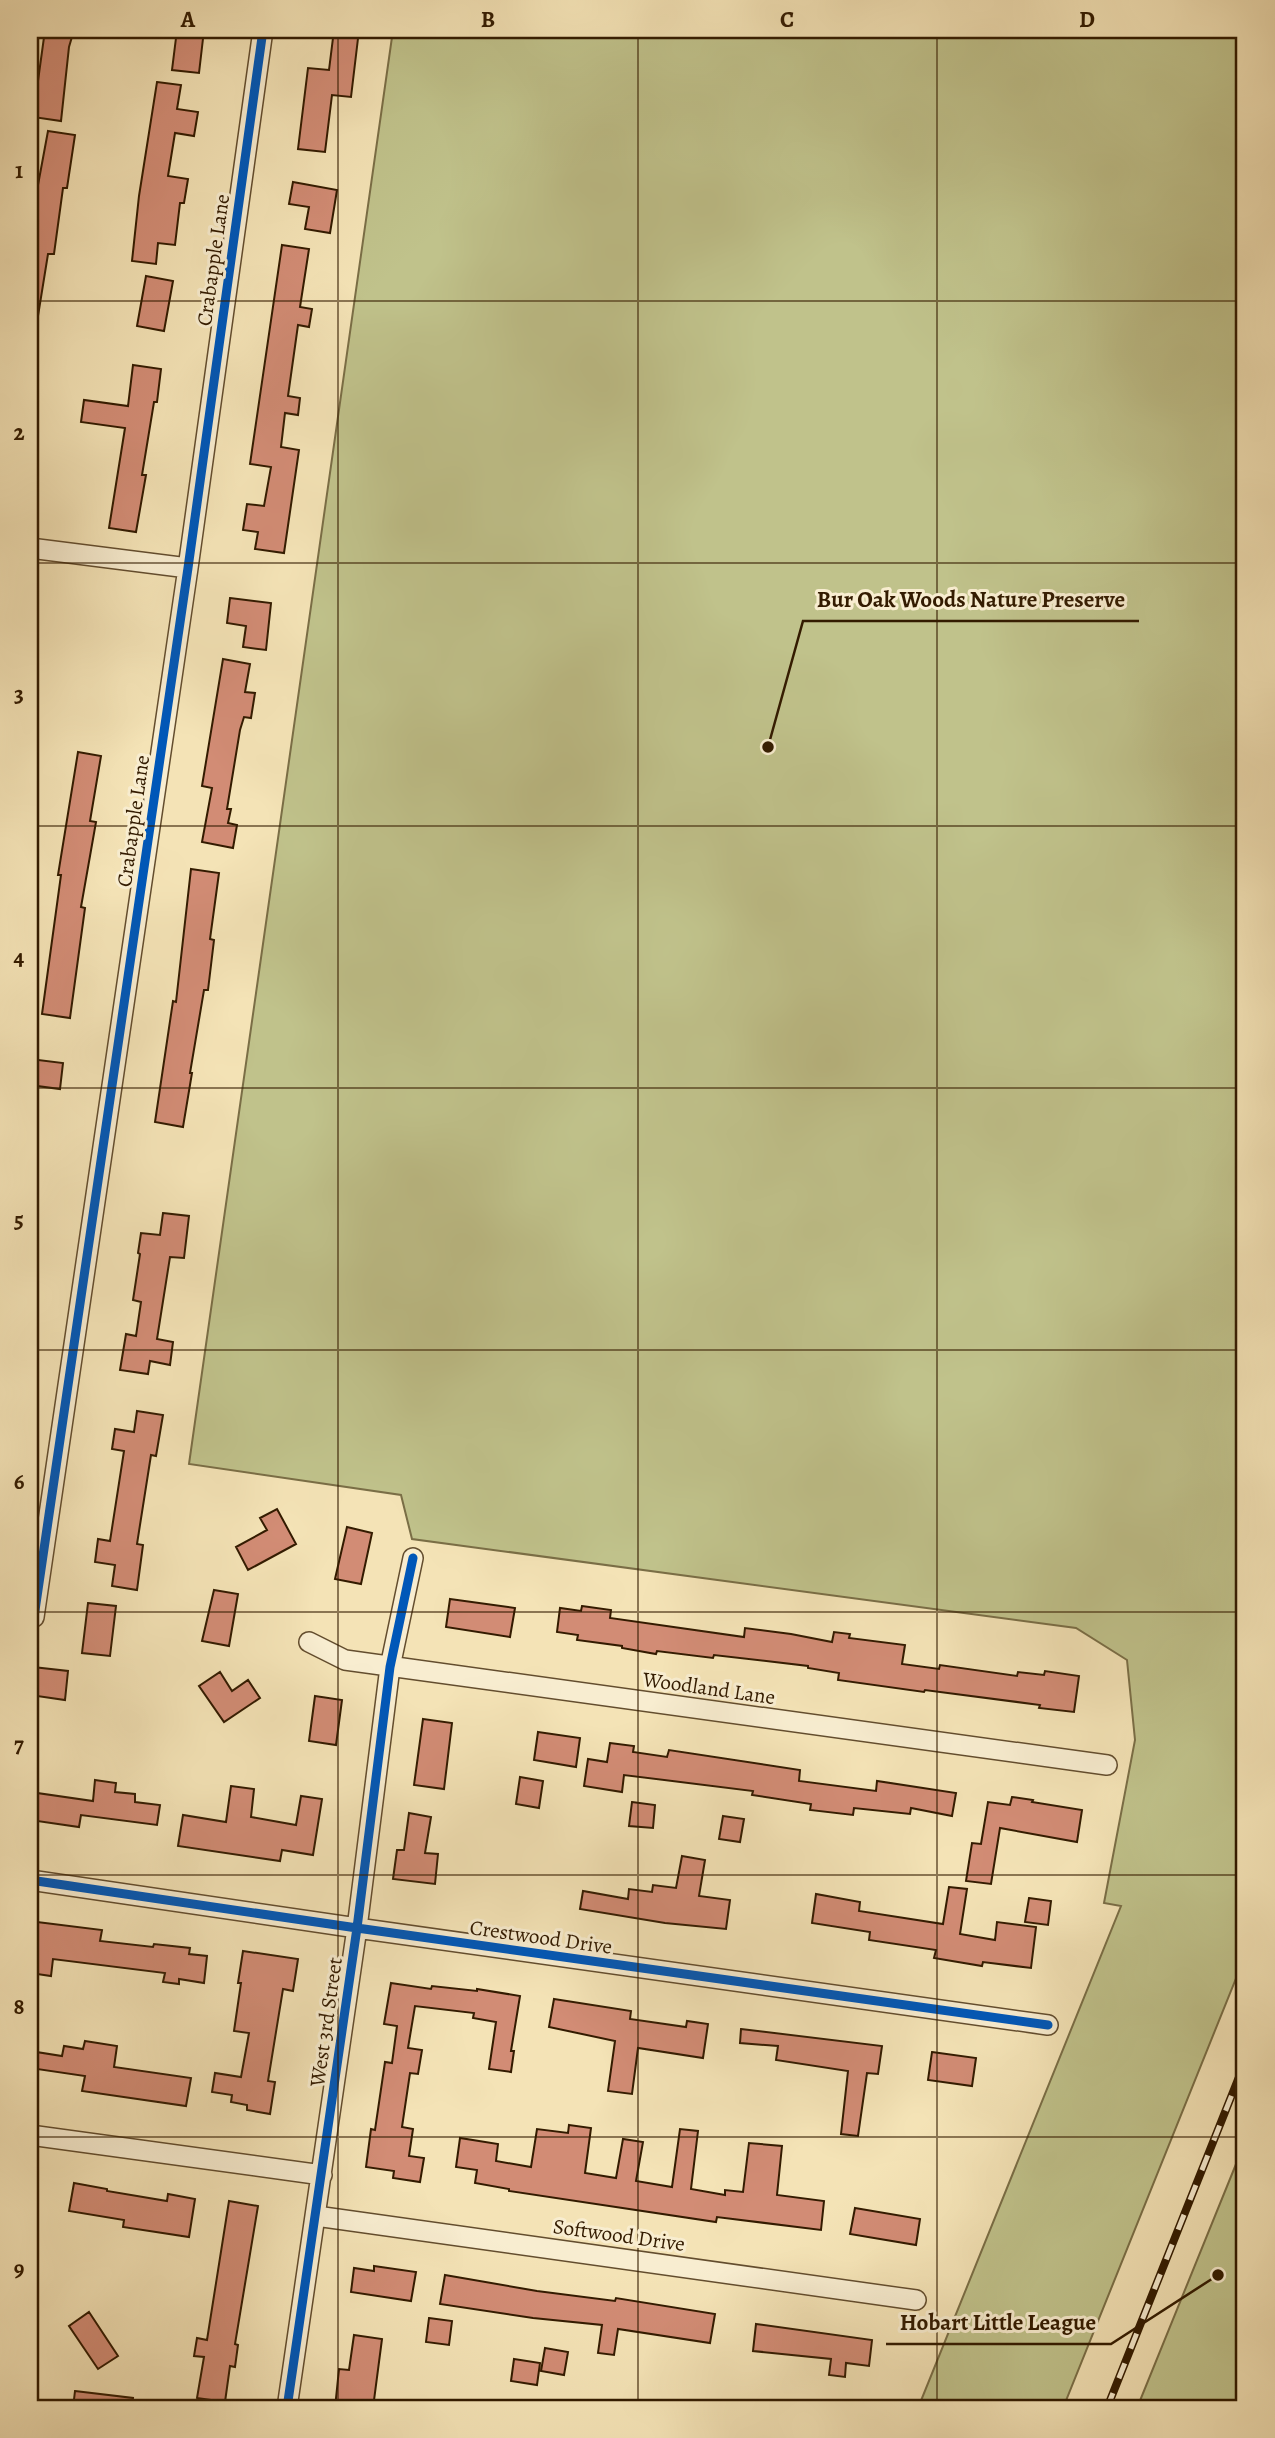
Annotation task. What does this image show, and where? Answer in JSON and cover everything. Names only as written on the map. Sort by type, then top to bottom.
[{"type":"street","name":"Crabapple Lane","points":[[32,1616],[188,568],[263,30]]},
{"type":"street","points":[[30,548],[188,568]]},
{"type":"street","name":"West 3rd Street","points":[[287,2408],[322,2175],[390,1667],[413,1558]]},
{"type":"street","name":"Woodland Lane","points":[[309,1642],[345,1660],[390,1667],[1107,1765]]},
{"type":"street","name":"Crestwood Drive","points":[[30,1880],[1048,2025]]},
{"type":"street","points":[[30,2135],[322,2175]]},
{"type":"street","name":"Softwood Drive","points":[[316,2216],[916,2300]]},
{"type":"green space","points":[[393,30],[1245,30],[1245,1956],[1063,2408],[918,2408],[1121,1906],[1104,1903],[1135,1740],[1127,1660],[1076,1628],[412,1539],[401,1495],[189,1464]]},
{"type":"green space","points":[[1245,2142],[1245,2408],[1137,2408]]},
{"type":"building","points":[[45,30],[74,30],[69,47],[61,121],[33,117]]},
{"type":"building","points":[[177,30],[204,30],[199,73],[172,70]]},
{"type":"building","points":[[334,30],[359,30],[351,97],[332,95],[325,152],[298,149],[308,68],[329,70]]},
{"type":"building","points":[[157,82],[181,85],[177,109],[198,112],[194,136],[175,133],[168,176],[188,179],[184,203],[180,203],[175,245],[158,243],[156,264],[132,261]]},
{"type":"building","points":[[48,131],[75,135],[67,188],[63,188],[54,254],[48,254],[38,316],[30,315],[30,228]]},
{"type":"building","points":[[293,182],[337,190],[330,233],[305,229],[309,207],[289,204]]},
{"type":"building","points":[[282,245],[309,249],[300,307],[312,309],[309,327],[298,325],[288,396],[300,398],[298,415],[285,413],[281,447],[299,450],[284,553],[255,549],[258,532],[243,530],[247,504],[264,506],[271,467],[250,464]]},
{"type":"building","points":[[146,276],[173,281],[164,331],[137,326]]},
{"type":"building","points":[[133,365],[161,369],[142,475],[146,475],[136,532],[109,528],[125,428],[81,422],[84,400],[128,406]]},
{"type":"building","points":[[230,598],[271,603],[266,650],[243,647],[246,626],[227,623]]},
{"type":"building","points":[[223,659],[250,664],[245,692],[255,693],[251,718],[244,717],[240,730],[227,809],[231,809],[228,823],[237,825],[233,848],[202,842],[212,788],[202,786]]},
{"type":"building","points":[[78,752],[101,756],[90,821],[96,822],[81,907],[85,908],[70,1018],[42,1014],[61,875],[58,875]]},
{"type":"building","points":[[191,869],[219,873],[210,939],[214,940],[208,990],[204,990],[183,1127],[155,1122],[173,1001],[176,1002]]},
{"type":"building","points":[[30,1059],[63,1063],[60,1089],[30,1085]]},
{"type":"building","points":[[163,1213],[189,1216],[184,1258],[170,1257],[157,1339],[173,1342],[170,1365],[150,1361],[148,1374],[120,1370],[126,1334],[136,1336],[141,1302],[133,1300],[141,1233],[160,1235]]},
{"type":"building","points":[[137,1411],[163,1415],[156,1456],[151,1455],[137,1544],[143,1545],[137,1590],[112,1586],[115,1565],[95,1562],[98,1539],[110,1541],[124,1451],[112,1449],[115,1429],[134,1432]]},
{"type":"building","points":[[277,1509],[296,1544],[248,1570],[236,1547],[267,1530],[260,1518]]},
{"type":"building","points":[[347,1527],[372,1533],[361,1584],[335,1579]]},
{"type":"building","points":[[214,1590],[238,1594],[229,1646],[202,1641]]},
{"type":"building","points":[[450,1599],[515,1608],[510,1637],[446,1627]]},
{"type":"building","points":[[88,1603],[116,1606],[110,1656],[82,1653]]},
{"type":"building","points":[[582,1606],[611,1610],[610,1618],[744,1637],[745,1628],[832,1642],[834,1632],[850,1634],[849,1638],[905,1645],[902,1664],[939,1669],[940,1665],[1017,1676],[1018,1672],[1044,1675],[1045,1671],[1079,1676],[1074,1712],[1039,1708],[1040,1705],[838,1680],[839,1673],[808,1666],[714,1655],[713,1658],[657,1651],[656,1654],[577,1640],[578,1635],[557,1632],[560,1608],[581,1611]]},
{"type":"building","points":[[33,1667],[68,1671],[65,1700],[30,1695]]},
{"type":"building","points":[[220,1672],[232,1691],[248,1680],[260,1698],[224,1722],[199,1686]]},
{"type":"building","points":[[315,1696],[342,1700],[336,1745],[309,1741]]},
{"type":"building","points":[[423,1719],[452,1723],[444,1789],[414,1785]]},
{"type":"building","points":[[538,1732],[580,1738],[576,1767],[534,1760]]},
{"type":"building","points":[[610,1743],[634,1746],[633,1752],[667,1757],[669,1750],[800,1770],[799,1781],[876,1791],[877,1781],[956,1793],[952,1816],[911,1808],[910,1814],[854,1808],[853,1815],[810,1810],[811,1804],[752,1795],[753,1791],[624,1775],[622,1792],[584,1786],[588,1759],[607,1762]]},
{"type":"building","points":[[520,1777],[543,1781],[539,1808],[516,1804]]},
{"type":"building","points":[[95,1780],[116,1783],[115,1792],[135,1794],[135,1802],[160,1805],[157,1825],[81,1815],[79,1827],[30,1820],[30,1792],[93,1801]]},
{"type":"building","points":[[231,1786],[254,1789],[251,1817],[296,1825],[301,1796],[322,1799],[313,1855],[282,1850],[280,1861],[178,1846],[183,1815],[226,1822]]},
{"type":"building","points":[[1012,1797],[1082,1810],[1077,1842],[1000,1828],[991,1884],[966,1881],[972,1843],[981,1844],[988,1802],[1010,1805]]},
{"type":"building","points":[[632,1802],[655,1805],[653,1828],[629,1826]]},
{"type":"building","points":[[409,1813],[431,1817],[425,1853],[438,1854],[435,1884],[393,1879],[397,1850],[404,1850]]},
{"type":"building","points":[[723,1816],[744,1819],[740,1842],[719,1839]]},
{"type":"building","points":[[682,1856],[705,1860],[699,1896],[730,1900],[726,1929],[665,1923],[580,1909],[583,1891],[628,1899],[629,1889],[652,1892],[653,1885],[676,1888]]},
{"type":"building","points":[[949,1887],[967,1889],[960,1934],[995,1940],[997,1922],[1036,1927],[1031,1968],[983,1962],[982,1966],[934,1958],[936,1950],[869,1940],[870,1932],[812,1923],[816,1894],[860,1902],[859,1911],[943,1924]]},
{"type":"building","points":[[1029,1898],[1051,1901],[1048,1925],[1025,1922]]},
{"type":"building","points":[[37,1922],[102,1930],[100,1941],[190,1948],[189,1954],[207,1956],[204,1983],[179,1979],[179,1984],[163,1982],[165,1973],[53,1959],[51,1976],[30,1973],[30,1944],[34,1944]]},
{"type":"building","points":[[243,1951],[298,1959],[293,1991],[283,1989],[268,2081],[275,2082],[270,2114],[247,2110],[247,2105],[231,2102],[232,2095],[212,2092],[215,2073],[241,2077],[249,2033],[234,2031]]},
{"type":"building","points":[[391,1983],[431,1989],[432,1986],[477,1989],[520,1996],[511,2051],[514,2051],[511,2072],[489,2069],[496,2022],[473,2018],[474,2013],[415,2006],[408,2048],[422,2050],[418,2074],[410,2073],[402,2127],[413,2129],[409,2156],[424,2158],[420,2182],[393,2178],[394,2171],[366,2167],[371,2129],[375,2130],[385,2062],[392,2063],[397,2026],[384,2024]]},
{"type":"building","points":[[554,1999],[631,2011],[630,2019],[686,2027],[687,2021],[708,2024],[703,2058],[638,2048],[632,2094],[608,2091],[615,2041],[549,2027]]},
{"type":"building","points":[[741,2029],[882,2046],[878,2074],[867,2073],[858,2136],[841,2134],[848,2071],[776,2060],[778,2046],[740,2043]]},
{"type":"building","points":[[85,2041],[117,2046],[114,2067],[191,2078],[186,2106],[82,2091],[85,2076],[30,2068],[30,2051],[62,2056],[64,2046],[83,2049]]},
{"type":"building","points":[[932,2052],[976,2058],[972,2086],[928,2080]]},
{"type":"building","points":[[569,2125],[591,2128],[585,2173],[616,2178],[623,2139],[643,2142],[636,2181],[672,2187],[680,2129],[698,2131],[691,2189],[725,2195],[725,2190],[743,2192],[749,2143],[782,2146],[777,2195],[824,2201],[821,2230],[717,2217],[716,2222],[509,2191],[475,2183],[477,2170],[456,2167],[460,2138],[498,2144],[496,2161],[531,2167],[537,2129],[568,2133]]},
{"type":"building","points":[[74,2183],[167,2201],[168,2194],[195,2199],[189,2237],[123,2227],[124,2220],[69,2211]]},
{"type":"building","points":[[229,2201],[258,2206],[235,2344],[238,2345],[235,2367],[230,2366],[225,2402],[197,2398],[204,2357],[194,2356],[197,2338],[207,2340]]},
{"type":"building","points":[[855,2208],[920,2219],[916,2245],[850,2234]]},
{"type":"building","points":[[374,2266],[416,2272],[411,2301],[351,2292],[354,2268],[374,2271]]},
{"type":"building","points":[[445,2275],[537,2291],[615,2301],[616,2298],[715,2314],[710,2343],[618,2329],[614,2355],[598,2353],[602,2325],[440,2304]]},
{"type":"building","points":[[89,2312],[118,2356],[98,2369],[69,2326]]},
{"type":"building","points":[[429,2318],[452,2321],[449,2345],[426,2342]]},
{"type":"building","points":[[756,2324],[872,2340],[869,2366],[846,2363],[845,2377],[829,2375],[831,2359],[753,2351]]},
{"type":"building","points":[[354,2335],[382,2339],[373,2408],[335,2408],[339,2369],[349,2370]]},
{"type":"building","points":[[545,2348],[568,2352],[564,2375],[541,2371]]},
{"type":"building","points":[[514,2359],[540,2363],[537,2385],[511,2381]]},
{"type":"building","points":[[75,2391],[133,2398],[132,2408],[73,2408]]},
{"type":"railway","points":[[1107,2408],[1245,2062]]},
{"type":"cycle path","points":[[30,1616],[34,1617],[188,568],[263,30]]},
{"type":"cycle path","points":[[287,2408],[357,1928],[390,1667],[413,1558]]},
{"type":"cycle path","points":[[30,1880],[1048,2025]]},
{"type":"place","name":"Bur Oak Woods Nature Preserve","points":[[768,747]]},
{"type":"place","name":"Hobart Little League","points":[[1218,2275]]}]
